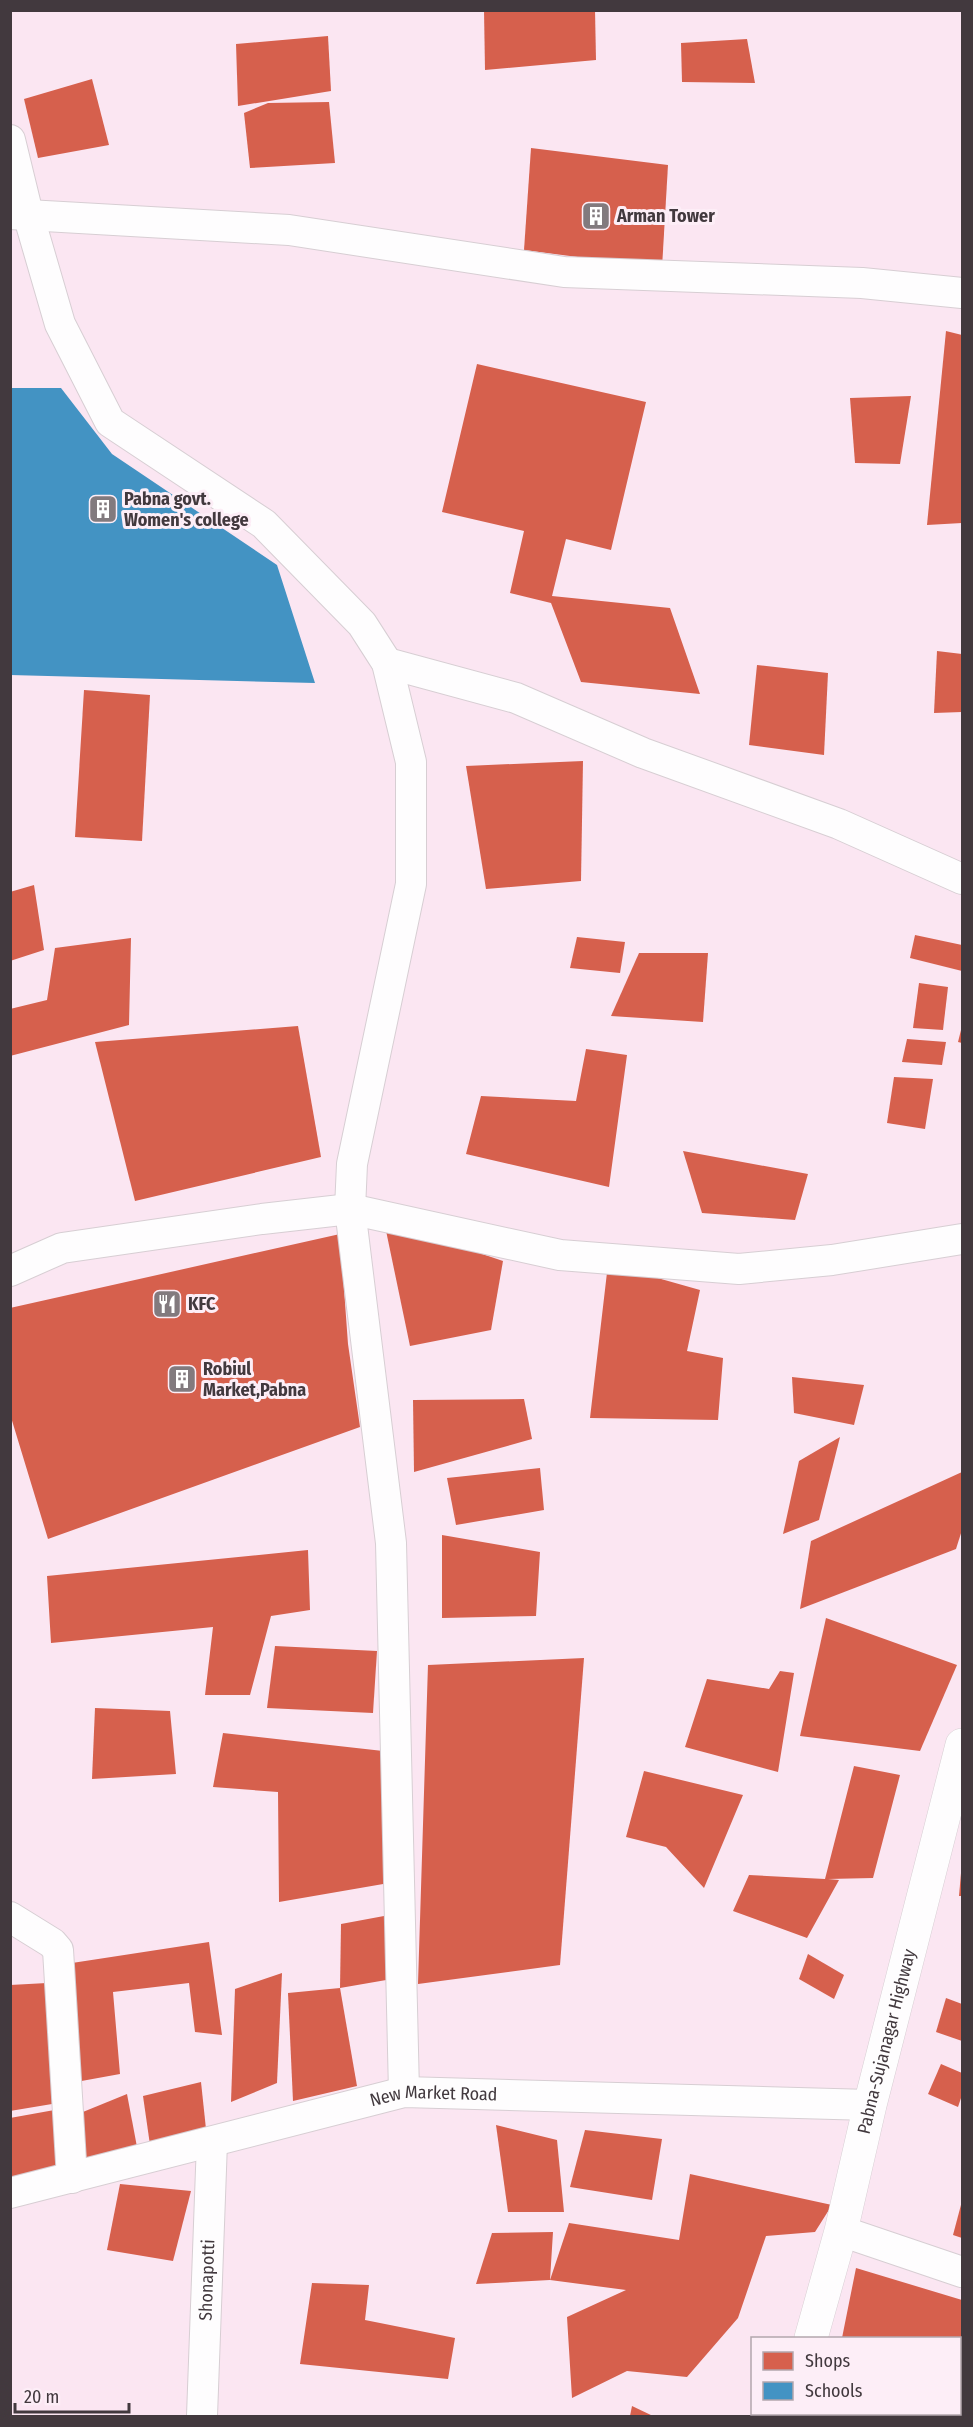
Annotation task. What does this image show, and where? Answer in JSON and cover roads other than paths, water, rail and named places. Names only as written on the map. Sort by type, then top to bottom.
[{"type":"highway","name":"Pabna-Sujanagar Highway","points":[[811,2337],[841,2231],[870,2105],[963,1745]]},
{"type":"street","points":[[10,140],[19,214],[60,324],[110,422],[264,524],[362,624],[387,663],[411,762],[411,884],[352,1164],[350,1209],[391,1543],[404,2092]]},
{"type":"street","points":[[19,214],[289,230],[564,272],[862,283],[963,293]]},
{"type":"street","points":[[387,663],[516,698],[643,753],[838,824],[963,879]]},
{"type":"street","points":[[10,1270],[62,1248],[261,1219],[350,1209],[560,1255],[738,1269],[832,1260],[963,1239]]},
{"type":"street","points":[[10,1917],[52,1943],[58,1950],[72,2178]]},
{"type":"street","name":"New Market Road","points":[[10,2193],[404,2092],[870,2105]]},
{"type":"street","name":"Shonapotti","points":[[202,2416],[212,2142]]},
{"type":"street","points":[[841,2231],[963,2272]]},
{"type":"place","name":"Arman Tower","points":[[596,216]]},
{"type":"place","name":"Pabna govt. Women's college","points":[[103,509]]},
{"type":"place","name":"KFC","points":[[167,1304]]},
{"type":"place","name":"Robiul Market,Pabna","points":[[182,1379]]}]
